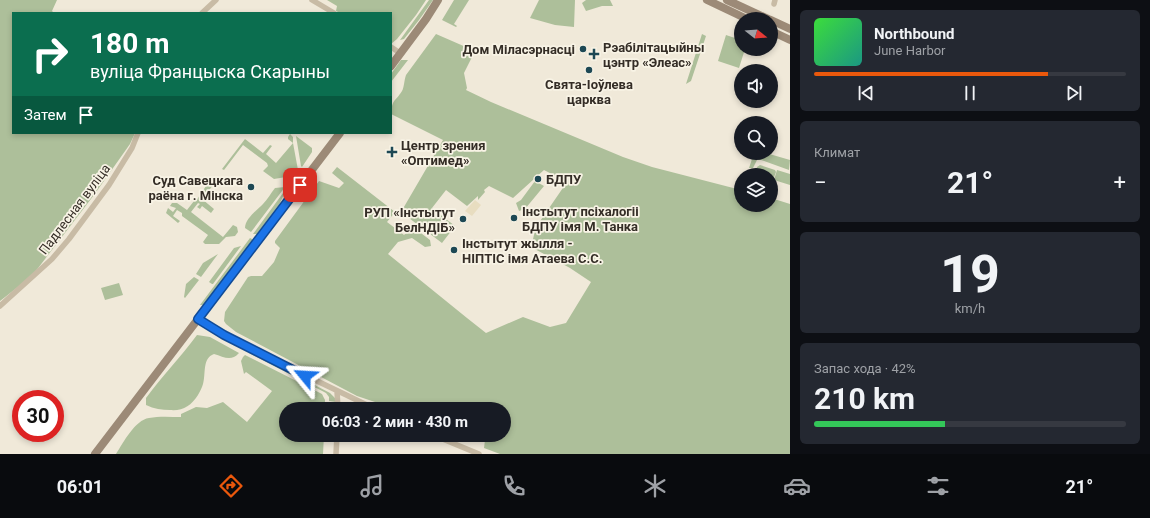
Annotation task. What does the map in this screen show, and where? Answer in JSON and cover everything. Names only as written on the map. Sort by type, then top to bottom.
[{"type":"main road","points":[[392,65],[426,19],[438,0]]},
{"type":"main road","points":[[707,0],[734,13]]},
{"type":"main road","points":[[727,0],[753,12]]},
{"type":"main road","points":[[778,24],[790,30]]},
{"type":"main road","points":[[778,34],[790,40]]},
{"type":"main road","points":[[95,454],[339,134]]},
{"type":"street","points":[[203,12],[216,0]]},
{"type":"street","points":[[312,0],[332,12]]},
{"type":"street","points":[[392,48],[400,54]]},
{"type":"street","name":"Падлесная вуліца","points":[[0,306],[52,259],[65,244],[109,185],[132,148],[138,134]]},
{"type":"street","points":[[198,319],[230,338],[360,402]]},
{"type":"street","points":[[337,391],[338,402]]},
{"type":"street","points":[[336,454],[337,442]]},
{"type":"street","points":[[450,442],[479,454]]},
{"type":"green space","points":[[0,0],[57,0],[52,11],[53,12],[12,12],[12,134],[135,134],[130,144],[94,195],[32,276],[0,301]]},
{"type":"green space","points":[[327,0],[426,0],[416,15],[392,43],[392,12],[338,12],[336,11],[337,6]]},
{"type":"green space","points":[[429,0],[433,0],[404,39],[400,40]]},
{"type":"green space","points":[[454,0],[469,0],[454,24],[457,26],[456,27],[442,20]]},
{"type":"green space","points":[[539,0],[575,0],[574,27],[555,25],[530,18]]},
{"type":"green space","points":[[586,0],[610,0],[613,6],[602,6],[586,11],[582,3]]},
{"type":"green space","points":[[436,34],[475,51],[464,73],[467,88],[466,90],[491,102],[623,157],[652,167],[734,188],[734,212],[778,212],[778,200],[790,204],[790,454],[500,454],[484,448],[485,442],[511,442],[511,402],[375,402],[357,396],[236,332],[226,324],[224,321],[225,312],[248,277],[262,276],[274,262],[280,248],[275,241],[319,181],[339,188],[344,183],[332,173],[337,167],[395,212],[387,222],[404,235],[413,227],[430,240],[431,246],[425,247],[412,238],[398,242],[388,254],[486,333],[523,317],[550,327],[566,323],[591,282],[570,268],[531,247],[536,227],[567,182],[544,170],[513,198],[489,186],[484,190],[485,192],[478,200],[478,196],[467,206],[446,190],[432,208],[455,226],[442,243],[401,212],[443,140],[392,114],[392,106],[394,101],[403,90],[406,75]]},
{"type":"green space","points":[[702,34],[706,36],[691,81],[686,84]]},
{"type":"green space","points":[[726,35],[734,38],[734,56],[743,56],[740,64],[734,64],[734,66],[718,61]]},
{"type":"green space","points":[[401,60],[408,60],[392,81],[392,73]]},
{"type":"green space","points":[[290,134],[293,137],[293,143],[288,139]]},
{"type":"green space","points":[[296,136],[312,148],[312,152],[302,167],[301,166]]},
{"type":"green space","points":[[245,139],[263,153],[270,145],[272,146],[266,154],[276,163],[293,143],[298,170],[296,173],[294,171],[292,176],[274,179],[263,171],[268,166],[267,163],[243,145],[224,170],[222,169]]},
{"type":"green space","points":[[778,156],[790,160],[789,170],[761,160],[778,160]]},
{"type":"green space","points":[[752,160],[757,160],[753,168],[749,168]]},
{"type":"green space","points":[[760,165],[769,168],[757,168]]},
{"type":"green space","points":[[778,170],[790,174],[790,185],[778,181]]},
{"type":"green space","points":[[210,180],[214,184],[202,199],[214,209],[211,213],[202,206],[200,209],[197,207],[200,204],[198,203],[191,212],[223,237],[233,225],[237,227],[238,232],[235,236],[226,237],[219,244],[205,244],[203,242],[208,235],[182,216],[182,213],[177,210],[173,216],[180,221],[178,223],[166,213],[168,208],[173,212],[176,208],[170,206],[172,203],[177,203],[187,210],[194,201],[196,201]]},
{"type":"green space","points":[[535,181],[544,186],[525,209],[519,211],[516,203],[521,200]]},
{"type":"green space","points":[[285,187],[251,232],[245,228],[249,218],[275,188]]},
{"type":"green space","points":[[283,193],[284,194],[280,203],[257,234],[253,234]]},
{"type":"green space","points":[[250,238],[252,241],[204,305],[200,305]]},
{"type":"green space","points":[[241,246],[213,284],[209,282],[234,248]]},
{"type":"green space","points":[[218,254],[201,277],[196,274],[203,263]]},
{"type":"green space","points":[[194,277],[199,280],[185,298],[186,284]]},
{"type":"green space","points":[[119,283],[123,295],[105,300],[101,288]]},
{"type":"green space","points":[[197,335],[210,337],[239,353],[230,358],[214,354],[210,356],[205,367],[202,388],[195,399],[183,409],[167,410],[146,405],[146,398]]},
{"type":"green space","points":[[249,353],[257,355],[330,393],[335,398],[336,402],[329,401],[329,397],[326,393]]},
{"type":"green space","points":[[245,355],[322,394],[325,402],[279,402],[279,442],[324,442],[323,454],[116,454],[134,427],[149,418],[181,417],[181,414],[196,407],[207,408],[223,402],[247,422],[272,391],[246,372],[244,374],[241,361]]},
{"type":"shaded area","points":[[475,200],[481,205],[472,216],[465,211]]},
{"type":"place","name":"Дом Міласэрнасці","points":[[583,49]]},
{"type":"place","name":"Рэабілітацыйны цэнтр «Элеас»","points":[[594,54]]},
{"type":"place","name":"Свята-Іоўлева царква","points":[[589,70]]},
{"type":"place","name":"Центр зрения «Оптимед»","points":[[392,152]]},
{"type":"place","name":"БДПУ","points":[[538,179]]},
{"type":"place","name":"Суд Савецкага раёна г. Мінска","points":[[251,187]]},
{"type":"place","name":"Інстытут псіхалогіі БДПУ імя М. Танка","points":[[514,218]]},
{"type":"place","name":"РУП «Інстытут БелНДІБ»","points":[[463,219]]},
{"type":"place","name":"Інстытут жылля - НІПТІС імя Атаева С.С.","points":[[454,250]]},
{"type":"route","points":[[300,185],[198,319],[224,335],[305,376]]}]
